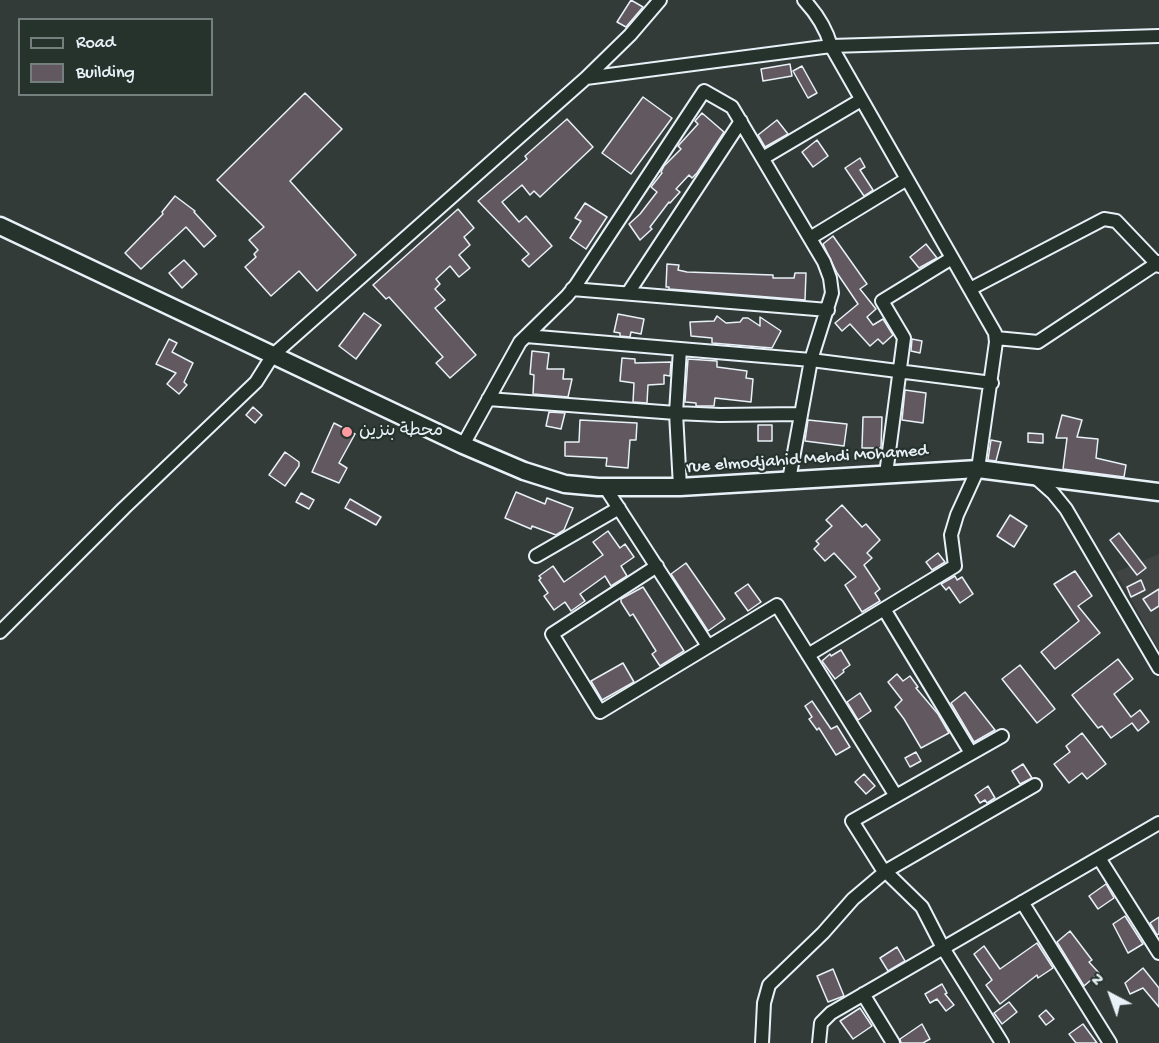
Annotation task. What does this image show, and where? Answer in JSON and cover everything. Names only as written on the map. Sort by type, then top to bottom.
[{"type":"main road","name":"rue elmodjahid Mehdi Mohamed","points":[[0,226],[463,445],[524,471],[565,484],[605,487],[680,487],[978,469],[1159,492]]},
{"type":"street","points":[[0,632],[124,508],[256,382],[273,355],[586,78],[630,35],[660,0]]},
{"type":"street","points":[[804,0],[827,31],[831,46],[970,288],[996,338],[992,383],[978,469],[957,515],[951,535],[955,566],[808,655]]},
{"type":"street","points":[[586,78],[831,46],[1159,36]]},
{"type":"street","points":[[463,445],[512,354],[525,336],[572,289],[704,91],[732,107],[824,262],[830,278],[832,293],[811,360],[789,480]]},
{"type":"street","points":[[762,158],[861,100]]},
{"type":"street","points":[[628,293],[741,121]]},
{"type":"street","points":[[810,238],[907,179]]},
{"type":"street","points":[[970,288],[1104,219],[1116,221],[1158,264],[1038,342],[996,338]]},
{"type":"street","points":[[886,474],[904,338],[882,301],[952,258]]},
{"type":"street","points":[[572,289],[828,310]]},
{"type":"street","points":[[525,336],[811,360],[992,383]]},
{"type":"street","points":[[680,349],[676,412],[680,487]]},
{"type":"street","points":[[488,399],[720,415],[801,414]]},
{"type":"street","points":[[1035,477],[1066,508],[1159,668]]},
{"type":"street","points":[[605,487],[708,646]]},
{"type":"street","points":[[536,556],[619,508]]},
{"type":"street","points":[[657,566],[552,634],[600,712],[777,605],[896,796]]},
{"type":"street","points":[[884,609],[971,753]]},
{"type":"street","points":[[1002,736],[852,821],[881,867],[922,907],[943,948],[1002,1043]]},
{"type":"street","points":[[762,1043],[764,1003],[769,985],[823,933],[854,899],[886,872],[1035,785]]},
{"type":"street","points":[[819,1043],[820,1023],[825,1017],[1159,823]]},
{"type":"street","points":[[1099,858],[1159,953]]},
{"type":"street","points":[[1022,902],[1110,1043]]},
{"type":"street","points":[[863,994],[893,1043]]},
{"type":"shaded area","points":[[1159,554],[1159,651],[1116,572]]},
{"type":"building","points":[[631,0],[643,7],[626,27],[617,22]]},
{"type":"building","points":[[790,64],[792,76],[763,81],[761,69]]},
{"type":"building","points":[[802,66],[817,93],[808,98],[793,71]]},
{"type":"building","points":[[305,93],[342,129],[290,181],[356,255],[317,291],[299,271],[271,296],[245,267],[256,257],[254,254],[258,250],[249,240],[264,227],[217,180]]},
{"type":"building","points":[[643,97],[672,118],[631,174],[602,153]]},
{"type":"building","points":[[702,113],[724,132],[697,173],[692,178],[689,175],[676,189],[680,192],[669,202],[650,227],[652,229],[640,240],[629,224],[657,192],[651,187],[662,173],[664,166],[681,149],[678,146],[698,124],[695,121]]},
{"type":"building","points":[[567,119],[593,147],[540,197],[534,191],[530,195],[522,185],[502,202],[519,222],[526,216],[552,246],[529,267],[522,260],[529,254],[478,201],[527,159],[525,156]]},
{"type":"building","points":[[777,120],[788,134],[765,147],[758,135]]},
{"type":"building","points":[[817,140],[828,156],[813,167],[802,152]]},
{"type":"building","points":[[860,158],[865,167],[860,170],[873,190],[864,196],[845,168]]},
{"type":"building","points":[[175,196],[195,211],[216,236],[204,247],[186,227],[141,269],[125,253],[163,214],[162,212]]},
{"type":"building","points":[[585,203],[607,217],[586,249],[570,238],[581,221],[575,218]]},
{"type":"building","points":[[458,209],[474,228],[464,237],[470,245],[459,255],[470,268],[459,277],[450,266],[436,279],[440,284],[435,289],[445,300],[435,308],[476,355],[450,378],[436,363],[443,357],[389,297],[386,299],[373,285]]},
{"type":"building","points":[[833,236],[867,284],[860,289],[876,309],[867,317],[873,325],[883,319],[893,335],[883,344],[878,339],[870,346],[850,324],[842,331],[835,323],[858,304],[837,273],[823,244]]},
{"type":"building","points":[[926,244],[937,258],[919,268],[910,257]]},
{"type":"building","points":[[184,260],[197,274],[182,288],[169,273]]},
{"type":"building","points":[[667,264],[679,265],[678,270],[687,272],[773,275],[773,278],[794,278],[795,273],[806,273],[805,300],[669,289],[666,287]]},
{"type":"building","points":[[364,313],[381,325],[356,359],[339,346]]},
{"type":"building","points":[[618,314],[644,319],[641,334],[631,332],[630,337],[620,336],[620,333],[614,332]]},
{"type":"building","points":[[717,316],[726,323],[740,322],[743,318],[748,318],[760,326],[760,317],[781,331],[772,348],[712,343],[712,338],[691,336],[690,322],[714,321]]},
{"type":"building","points":[[169,339],[177,343],[172,352],[193,363],[184,382],[187,385],[179,394],[167,384],[176,373],[156,364]]},
{"type":"building","points":[[912,339],[922,341],[920,353],[911,351]]},
{"type":"building","points":[[532,351],[549,353],[547,369],[564,369],[563,379],[572,379],[568,397],[533,394],[534,375],[530,374]]},
{"type":"building","points":[[622,358],[635,359],[635,363],[671,362],[670,376],[664,375],[664,384],[648,385],[647,403],[633,402],[634,383],[620,381]]},
{"type":"building","points":[[688,359],[717,361],[717,367],[747,371],[746,378],[753,379],[751,402],[715,398],[714,406],[696,406],[696,403],[685,402]]},
{"type":"building","points":[[905,390],[926,393],[923,423],[902,420]]},
{"type":"building","points":[[253,407],[262,415],[255,423],[246,415]]},
{"type":"building","points":[[549,412],[565,413],[561,429],[546,426]]},
{"type":"building","points":[[1062,415],[1082,420],[1077,437],[1098,439],[1096,458],[1126,465],[1124,477],[1063,469],[1067,438],[1056,438]]},
{"type":"building","points":[[863,417],[882,417],[881,448],[862,448]]},
{"type":"building","points":[[580,420],[637,423],[636,440],[630,440],[628,468],[606,466],[607,458],[565,456],[565,442],[579,442]]},
{"type":"building","points":[[808,420],[847,424],[844,446],[805,441]]},
{"type":"building","points":[[334,423],[355,434],[339,463],[347,468],[339,483],[312,472]]},
{"type":"building","points":[[758,425],[772,425],[772,441],[758,441]]},
{"type":"building","points":[[1028,433],[1043,434],[1043,443],[1028,442]]},
{"type":"building","points":[[991,440],[1001,442],[996,461],[988,460]]},
{"type":"building","points":[[285,452],[299,462],[299,466],[285,486],[269,475]]},
{"type":"building","points":[[516,492],[545,504],[547,498],[573,508],[564,530],[556,535],[532,526],[531,529],[505,518]]},
{"type":"building","points":[[301,493],[314,500],[309,509],[296,502]]},
{"type":"building","points":[[350,499],[381,517],[376,525],[345,508]]},
{"type":"building","points":[[842,505],[862,527],[866,524],[880,540],[867,553],[872,558],[864,565],[880,589],[875,593],[880,601],[862,612],[845,585],[856,577],[834,553],[825,561],[814,549],[819,544],[816,541],[832,526],[826,520]]},
{"type":"building","points":[[1010,515],[1027,526],[1014,547],[997,536]]},
{"type":"building","points":[[608,531],[620,548],[625,544],[634,557],[621,566],[627,576],[611,586],[605,576],[580,594],[585,601],[571,611],[565,602],[554,610],[544,596],[548,593],[539,580],[541,578],[539,576],[553,566],[564,582],[603,555],[593,542]]},
{"type":"building","points":[[1119,533],[1146,568],[1137,575],[1110,540]]},
{"type":"building","points":[[938,553],[945,562],[932,570],[926,562]]},
{"type":"building","points":[[686,563],[725,619],[708,631],[671,574]]},
{"type":"building","points":[[1075,571],[1092,596],[1078,606],[1100,633],[1055,669],[1041,652],[1079,621],[1054,584]]},
{"type":"building","points":[[955,576],[957,580],[962,577],[973,594],[960,603],[949,587],[946,590],[941,584]]},
{"type":"building","points":[[1141,580],[1145,590],[1131,597],[1127,587]]},
{"type":"building","points":[[748,584],[761,602],[748,611],[735,593]]},
{"type":"building","points":[[643,587],[684,651],[660,666],[652,654],[656,651],[633,614],[630,616],[621,602],[621,599]]},
{"type":"building","points":[[1159,589],[1159,606],[1151,611],[1143,599]]},
{"type":"building","points":[[841,650],[850,665],[835,679],[822,661],[830,654],[831,656]]},
{"type":"building","points":[[1118,659],[1133,679],[1114,694],[1131,717],[1140,710],[1149,722],[1138,731],[1132,723],[1111,738],[1102,726],[1098,728],[1072,695]]},
{"type":"building","points":[[623,663],[634,682],[602,700],[591,681]]},
{"type":"building","points":[[1020,665],[1055,709],[1037,723],[1002,679]]},
{"type":"building","points":[[897,674],[903,681],[910,676],[918,687],[916,688],[938,714],[949,733],[921,748],[895,707],[902,700],[888,682]]},
{"type":"building","points":[[965,692],[995,730],[974,742],[951,703]]},
{"type":"building","points":[[860,693],[871,711],[858,720],[847,702]]},
{"type":"building","points":[[812,701],[831,729],[837,726],[850,747],[836,755],[819,728],[817,730],[809,719],[812,717],[805,706]]},
{"type":"building","points":[[1082,733],[1106,764],[1087,779],[1082,773],[1069,783],[1054,764],[1070,752],[1066,746]]},
{"type":"building","points":[[916,752],[921,761],[910,767],[905,758]]},
{"type":"building","points":[[1023,764],[1032,778],[1020,784],[1012,771]]},
{"type":"building","points":[[864,774],[875,786],[866,794],[855,782]]},
{"type":"building","points":[[988,786],[995,798],[987,803],[985,800],[980,803],[975,795]]},
{"type":"building","points":[[1106,884],[1114,898],[1098,909],[1089,896]]},
{"type":"building","points":[[1125,916],[1143,944],[1128,953],[1113,924]]},
{"type":"building","points":[[1159,917],[1159,934],[1157,935],[1150,923]]},
{"type":"building","points":[[1070,931],[1092,960],[1089,962],[1099,973],[1084,986],[1057,942]]},
{"type":"building","points":[[1037,943],[1053,968],[1038,978],[1037,975],[1000,1004],[986,985],[992,980],[974,954],[984,946],[1000,969]]},
{"type":"building","points":[[897,947],[905,961],[888,971],[880,958]]},
{"type":"building","points":[[1143,968],[1159,988],[1159,1007],[1143,988],[1130,994],[1125,983]]},
{"type":"building","points":[[833,969],[844,996],[828,1002],[817,976]]},
{"type":"building","points":[[942,984],[947,993],[945,994],[954,1005],[946,1011],[937,999],[930,1003],[925,994]]},
{"type":"building","points":[[1009,1002],[1017,1012],[1002,1024],[994,1013]]},
{"type":"building","points":[[860,1008],[872,1026],[853,1039],[840,1021]]},
{"type":"building","points":[[1046,1010],[1054,1019],[1046,1025],[1039,1016]]},
{"type":"building","points":[[922,1024],[930,1039],[923,1043],[901,1043],[900,1039]]},
{"type":"building","points":[[1083,1024],[1097,1043],[1076,1043],[1069,1034]]},
{"type":"place","name":"محطة بنزين","points":[[347,432]]}]
